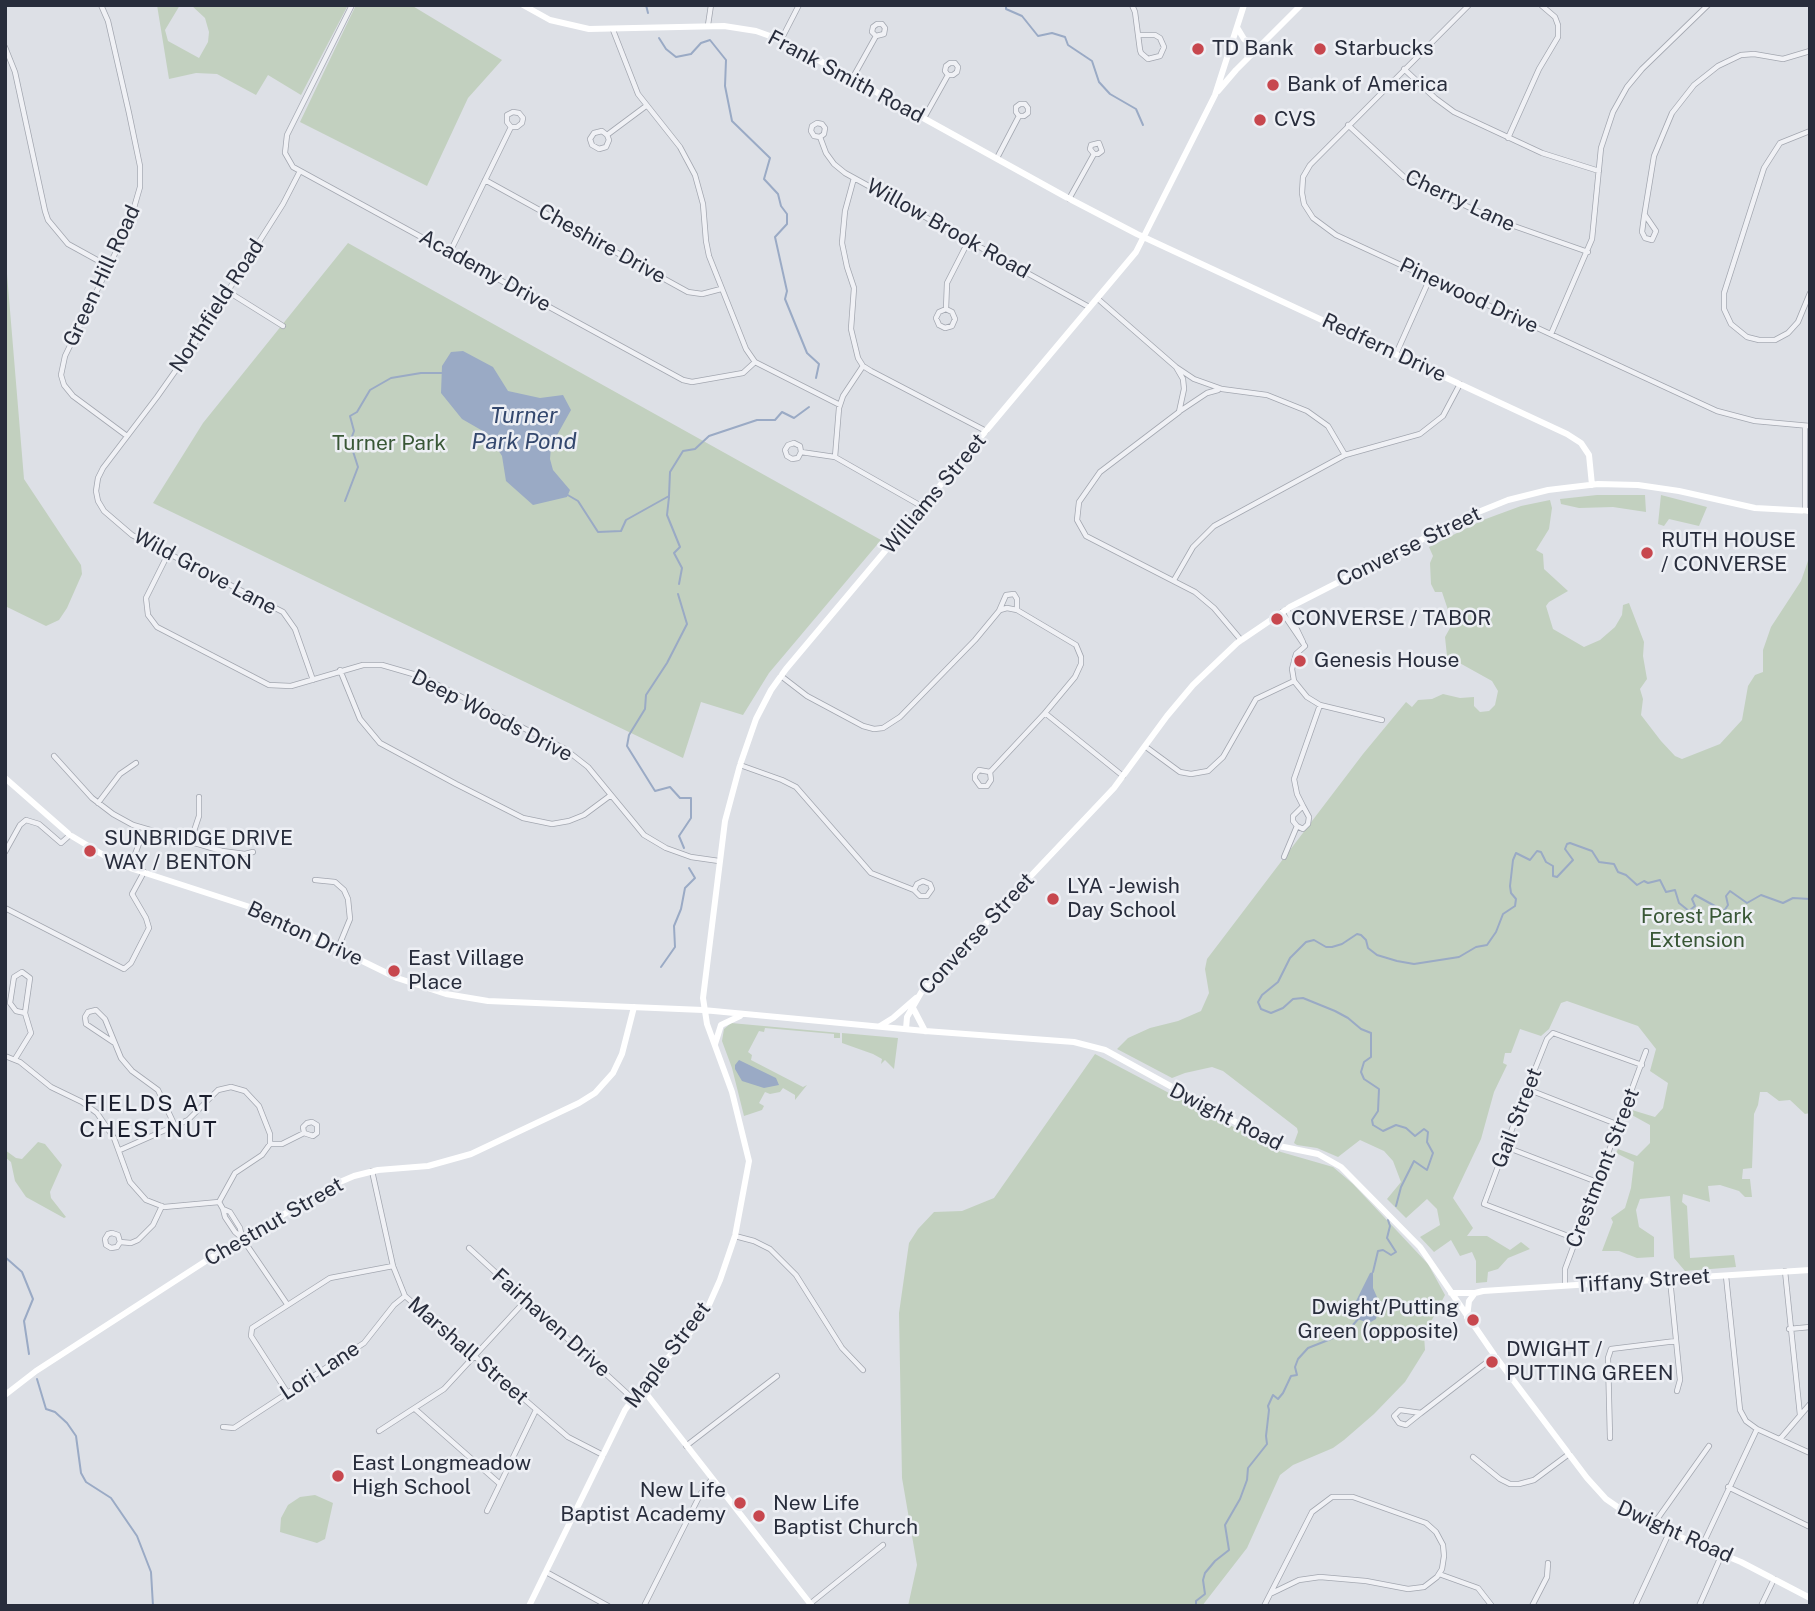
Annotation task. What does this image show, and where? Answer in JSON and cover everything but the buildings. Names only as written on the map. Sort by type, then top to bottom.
[{"type":"main road","name":"Frank Smith Road","points":[[523,5],[562,24],[612,30],[708,25],[745,29],[781,40],[1069,199],[1145,237]]},
{"type":"main road","name":"Williams Street","points":[[703,1010],[725,821],[756,719],[781,676],[1132,258],[1215,95],[1244,5]]},
{"type":"main road","points":[[1215,95],[1257,48],[1301,5]]},
{"type":"main road","points":[[1238,29],[1244,39],[1257,48]]},
{"type":"main road","name":"Redfern Drive","points":[[1145,237],[1575,438],[1589,455],[1592,485]]},
{"type":"main road","name":"Converse Street","points":[[906,1029],[917,997],[1124,776],[1175,705],[1193,685],[1241,640],[1284,611],[1488,508],[1548,490],[1592,485],[1652,486],[1748,507],[1807,511]]},
{"type":"main road","name":"Benton Drive","points":[[5,778],[71,835],[93,850],[130,868],[256,909],[405,981],[461,998],[634,1007]]},
{"type":"main road","points":[[879,1027],[917,997]]},
{"type":"main road","points":[[912,1006],[925,1031]]},
{"type":"main road","name":"Dwight Road","points":[[634,1007],[703,1010],[1093,1045],[1279,1146],[1327,1158],[1348,1173],[1405,1231],[1432,1264],[1495,1356],[1590,1482],[1609,1502],[1652,1526],[1722,1554],[1810,1598]]},
{"type":"main road","name":"Chestnut Street","points":[[5,1395],[36,1371],[242,1238],[333,1185],[372,1171],[428,1166],[458,1158],[579,1103],[595,1093],[613,1073],[622,1054],[634,1007]]},
{"type":"main road","name":"Maple Street","points":[[529,1606],[632,1398],[685,1340],[708,1307],[735,1236],[749,1161],[732,1091],[703,1010]]},
{"type":"main road","points":[[715,1046],[721,1025],[743,1014]]},
{"type":"main road","name":"Tiffany Street","points":[[1451,1293],[1810,1270]]},
{"type":"main road","points":[[1467,1317],[1469,1301],[1475,1293]]},
{"type":"main road","points":[[641,1387],[812,1605]]},
{"type":"street","name":"Green Hill Road","points":[[101,5],[108,21],[140,172],[135,210],[65,356],[61,375],[64,385],[73,396],[127,436]]},
{"type":"street","points":[[300,171],[288,160],[285,142],[352,5]]},
{"type":"street","points":[[708,25],[711,5]]},
{"type":"street","points":[[781,40],[799,5]]},
{"type":"street","points":[[1132,5],[1140,50],[1143,56],[1151,60],[1160,56],[1164,47],[1160,38],[1155,35],[1138,35]]},
{"type":"street","name":"Pinewood Drive","points":[[1469,5],[1307,169],[1302,187],[1312,218],[1325,229],[1728,415],[1769,423],[1808,426]]},
{"type":"street","points":[[1508,138],[1539,69],[1558,37],[1559,28],[1555,17],[1541,5]]},
{"type":"street","points":[[1551,334],[1588,252],[1596,216],[1604,135],[1622,94],[1656,55],[1708,5]]},
{"type":"street","points":[[612,30],[632,82],[646,106],[680,146],[695,175],[703,204],[707,251],[746,349],[755,362],[840,405]]},
{"type":"street","points":[[852,79],[876,36]]},
{"type":"street","points":[[5,47],[15,72],[48,220],[68,244],[108,266]]},
{"type":"street","points":[[1644,215],[1656,231],[1652,240],[1646,239],[1642,234],[1644,215],[1658,142],[1672,113],[1694,85],[1718,66],[1741,55],[1754,54],[1783,59],[1810,51]]},
{"type":"street","points":[[1404,69],[1444,106],[1549,156],[1599,171]]},
{"type":"street","points":[[925,118],[948,75]]},
{"type":"street","points":[[607,135],[646,106]]},
{"type":"street","points":[[997,158],[1019,116]]},
{"type":"street","name":"Cherry Lane","points":[[1348,125],[1404,177],[1501,222],[1588,252]]},
{"type":"street","points":[[450,253],[511,127]]},
{"type":"street","points":[[600,131],[607,135],[608,142],[604,148],[598,149],[592,145],[590,139],[594,133],[600,131]]},
{"type":"street","points":[[1810,131],[1782,141],[1769,157],[1740,240],[1723,302],[1726,316],[1737,330],[1750,338],[1767,341],[1780,338],[1792,330],[1800,319],[1810,293]]},
{"type":"street","name":"Willow Brook Road","points":[[820,137],[831,161],[854,177],[1090,308]]},
{"type":"street","points":[[1069,199],[1094,154]]},
{"type":"street","name":"Academy Drive","points":[[300,171],[683,380],[692,382],[743,373],[755,362]]},
{"type":"street","name":"Northfield Road","points":[[127,436],[192,346],[300,171]]},
{"type":"street","points":[[854,177],[845,211],[842,243],[846,268],[855,292],[851,335],[856,354],[863,366],[986,431]]},
{"type":"street","name":"Cheshire Drive","points":[[485,180],[688,292],[705,294],[721,289]]},
{"type":"street","points":[[946,309],[948,280],[969,240]]},
{"type":"street","points":[[1396,354],[1430,278]]},
{"type":"street","points":[[227,291],[283,326]]},
{"type":"street","points":[[1098,299],[1175,366],[1194,379],[1222,389],[1267,395],[1307,411],[1328,426],[1345,455]]},
{"type":"street","points":[[946,309],[953,312],[955,319],[952,326],[945,328],[939,325],[936,318],[939,312],[946,309]]},
{"type":"street","points":[[835,457],[840,405],[863,366]]},
{"type":"street","points":[[1175,366],[1183,379],[1184,389],[1179,412]]},
{"type":"street","points":[[1174,580],[1192,547],[1214,526],[1345,455],[1420,434],[1443,416],[1460,384]]},
{"type":"street","points":[[1222,389],[1207,393],[1179,412],[1100,472],[1079,502],[1076,514],[1079,527],[1086,536],[1195,592],[1241,640]]},
{"type":"street","points":[[1807,511],[1808,426]]},
{"type":"street","name":"Wild Grove Lane","points":[[127,436],[99,474],[96,488],[98,501],[110,518],[128,532],[167,554],[283,612],[295,629],[313,680]]},
{"type":"street","points":[[801,453],[835,457],[923,507]]},
{"type":"street","name":"Deep Woods Drive","points":[[167,554],[146,598],[148,615],[157,627],[269,685],[291,686],[363,665],[382,665],[420,676],[565,749],[588,766],[644,835],[666,848],[691,857],[719,861]]},
{"type":"street","points":[[781,676],[807,696],[863,726],[883,728],[900,717],[975,640],[999,611],[1005,596],[1010,593],[1017,597],[1017,610]]},
{"type":"street","points":[[990,772],[1045,713],[1078,672],[1081,657],[1078,648],[1070,641],[1017,610],[1005,608],[999,611]]},
{"type":"street","points":[[1284,611],[1305,646],[1297,652],[1294,659],[1294,681],[1307,697],[1320,705],[1382,720]]},
{"type":"street","points":[[340,670],[354,709],[380,743],[523,818],[552,824],[569,821],[584,815],[611,795]]},
{"type":"street","points":[[1146,747],[1184,774],[1208,771],[1223,757],[1255,701],[1265,693],[1294,681]]},
{"type":"street","points":[[1303,806],[1293,814],[1293,821],[1303,829],[1308,824],[1309,817],[1296,792],[1294,779],[1320,705]]},
{"type":"street","points":[[1045,713],[1124,776]]},
{"type":"street","points":[[54,756],[78,785],[117,817],[144,830],[190,843],[230,853],[253,852]]},
{"type":"street","points":[[98,803],[120,774],[136,763]]},
{"type":"street","points":[[740,765],[794,785],[869,871],[914,890]]},
{"type":"street","points":[[190,843],[200,813],[199,797]]},
{"type":"street","points":[[5,852],[19,826],[26,820],[38,824],[61,843],[71,835]]},
{"type":"street","points":[[1284,857],[1297,826]]},
{"type":"street","points":[[130,868],[144,830]]},
{"type":"street","points":[[5,908],[124,968],[131,962],[149,929],[146,918],[132,894],[144,872]]},
{"type":"street","points":[[315,880],[335,882],[344,890],[348,899],[350,919],[338,948]]},
{"type":"street","points":[[15,1059],[31,1033],[25,1013],[30,978],[22,971],[15,976],[10,1003],[16,1011],[25,1013]]},
{"type":"street","points":[[113,1042],[86,1024],[84,1019],[88,1012],[96,1010],[105,1018],[113,1042],[128,1067],[158,1090],[175,1126]]},
{"type":"street","name":"Gail Street","points":[[1576,1239],[1484,1204],[1527,1089],[1551,1034],[1559,1034],[1642,1065]]},
{"type":"street","name":"Crestmont Street","points":[[1565,1286],[1565,1269],[1646,1051]]},
{"type":"street","points":[[5,1056],[15,1059],[51,1087],[92,1109],[106,1124],[120,1150],[133,1186],[146,1200],[162,1206],[219,1202]]},
{"type":"street","points":[[120,1150],[192,1117],[214,1092],[222,1088],[234,1087],[248,1093],[259,1106],[270,1134],[270,1143],[262,1155],[235,1173],[219,1202]]},
{"type":"street","points":[[1527,1089],[1619,1125]]},
{"type":"street","points":[[270,1143],[282,1144],[304,1133]]},
{"type":"street","points":[[1506,1147],[1597,1182]]},
{"type":"street","name":"Marshall Street","points":[[372,1171],[393,1266],[405,1296],[568,1437],[603,1455]]},
{"type":"street","points":[[219,1202],[223,1209],[230,1212],[240,1228],[242,1238],[287,1304]]},
{"type":"street","points":[[120,1242],[133,1242],[142,1237],[156,1221],[162,1206]]},
{"type":"street","points":[[735,1236],[770,1249],[796,1275],[842,1348],[863,1370]]},
{"type":"street","name":"Fairhaven Drive","points":[[468,1248],[632,1398]]},
{"type":"street","points":[[287,1392],[251,1336],[252,1328],[330,1278],[393,1266]]},
{"type":"street","points":[[1785,1271],[1800,1415]]},
{"type":"street","points":[[1726,1275],[1740,1410],[1746,1421],[1757,1429],[1810,1453]]},
{"type":"street","points":[[1670,1279],[1679,1380],[1677,1391]]},
{"type":"street","name":"Lori Lane","points":[[223,1427],[234,1428],[364,1343],[394,1305],[405,1296]]},
{"type":"street","points":[[379,1431],[444,1389],[526,1300]]},
{"type":"street","points":[[1789,1329],[1810,1327]]},
{"type":"street","points":[[1609,1438],[1608,1358],[1611,1349],[1675,1341]]},
{"type":"street","points":[[1421,1413],[1400,1410],[1394,1416],[1399,1423],[1406,1424],[1421,1413],[1495,1356]]},
{"type":"street","points":[[686,1446],[777,1376]]},
{"type":"street","points":[[1780,1439],[1810,1404]]},
{"type":"street","points":[[415,1409],[500,1484]]},
{"type":"street","points":[[487,1511],[536,1410]]},
{"type":"street","points":[[1702,1546],[1757,1429]]},
{"type":"street","points":[[1652,1526],[1709,1446]]},
{"type":"street","points":[[1473,1457],[1500,1479],[1510,1484],[1520,1484],[1534,1480],[1569,1454]]},
{"type":"street","points":[[644,1606],[701,1493],[712,1479]]},
{"type":"street","points":[[1728,1487],[1810,1527]]},
{"type":"street","points":[[1264,1606],[1312,1512],[1325,1500],[1339,1495],[1361,1500],[1432,1528],[1440,1536],[1444,1552],[1439,1574],[1427,1586],[1413,1589],[1320,1577],[1299,1580],[1272,1592]]},
{"type":"street","points":[[1636,1606],[1669,1533]]},
{"type":"street","points":[[812,1605],[883,1545]]},
{"type":"street","points":[[1699,1606],[1722,1554]]},
{"type":"street","points":[[1532,1606],[1547,1577],[1548,1563]]},
{"type":"street","points":[[546,1572],[608,1606]]},
{"type":"street","points":[[1439,1574],[1478,1588],[1492,1606]]},
{"type":"street","points":[[1761,1606],[1774,1579]]},
{"type":"green space","points":[[157,5],[180,5],[165,30],[168,41],[199,58],[208,42],[209,32],[205,18],[191,5],[348,5],[301,95],[268,75],[256,95],[217,74],[196,73],[169,79]]},
{"type":"green space","points":[[356,5],[411,5],[502,60],[468,98],[427,186],[300,122]]},
{"type":"green space","name":"Turner Park","points":[[348,243],[881,540],[769,673],[743,715],[701,702],[683,758],[153,503],[203,423]]},
{"type":"green space","points":[[5,250],[24,479],[81,565],[82,574],[59,620],[46,626],[5,606]]},
{"type":"green space","points":[[1597,495],[1645,495],[1646,512],[1613,507],[1579,508],[1561,504],[1560,499]]},
{"type":"green space","points":[[1661,495],[1707,507],[1699,526],[1669,519],[1664,526],[1658,524]]},
{"type":"green space","name":"Forest Park Extension","points":[[1550,500],[1552,508],[1549,529],[1536,550],[1543,554],[1544,569],[1568,591],[1546,606],[1553,629],[1584,647],[1600,640],[1615,627],[1622,615],[1623,605],[1629,603],[1644,642],[1643,656],[1647,679],[1640,689],[1643,699],[1641,715],[1661,741],[1675,756],[1682,759],[1720,744],[1742,720],[1748,686],[1755,675],[1763,672],[1763,650],[1771,627],[1801,581],[1809,558],[1810,544],[1810,1113],[1805,1114],[1790,1100],[1779,1101],[1767,1092],[1760,1092],[1754,1114],[1752,1168],[1743,1169],[1742,1179],[1750,1179],[1752,1197],[1745,1197],[1739,1191],[1720,1185],[1708,1186],[1710,1202],[1683,1194],[1682,1202],[1687,1206],[1690,1258],[1734,1255],[1736,1267],[1685,1271],[1674,1258],[1670,1196],[1640,1199],[1636,1210],[1639,1227],[1654,1237],[1654,1257],[1637,1258],[1619,1251],[1602,1251],[1613,1222],[1611,1218],[1625,1208],[1631,1188],[1634,1162],[1616,1153],[1618,1149],[1637,1156],[1650,1143],[1650,1125],[1630,1114],[1632,1110],[1655,1117],[1663,1108],[1668,1083],[1650,1071],[1656,1049],[1638,1026],[1567,1001],[1561,1003],[1549,1029],[1541,1036],[1520,1029],[1511,1053],[1505,1053],[1503,1063],[1507,1065],[1494,1092],[1481,1139],[1453,1198],[1473,1228],[1467,1236],[1487,1236],[1510,1250],[1521,1242],[1530,1249],[1508,1258],[1498,1269],[1488,1272],[1487,1282],[1476,1283],[1476,1261],[1472,1252],[1460,1256],[1451,1240],[1434,1252],[1420,1237],[1440,1225],[1437,1209],[1427,1199],[1406,1218],[1387,1199],[1401,1182],[1393,1161],[1384,1151],[1360,1140],[1338,1157],[1317,1148],[1297,1145],[1294,1143],[1297,1128],[1223,1071],[1212,1067],[1172,1078],[1117,1049],[1128,1038],[1150,1028],[1178,1021],[1201,1011],[1209,993],[1205,969],[1207,959],[1363,754],[1406,702],[1412,707],[1418,700],[1432,699],[1443,694],[1460,698],[1474,697],[1474,706],[1480,712],[1489,711],[1495,705],[1498,691],[1492,681],[1447,656],[1445,637],[1451,619],[1442,592],[1435,592],[1431,584],[1430,563],[1433,556],[1429,547],[1483,520],[1521,506]]},
{"type":"green space","points":[[731,1023],[840,1033],[840,1038],[834,1038],[834,1034],[765,1028],[764,1032],[759,1031],[748,1052],[752,1055],[751,1060],[803,1087],[807,1085],[795,1100],[795,1095],[783,1088],[780,1092],[765,1092],[759,1103],[764,1106],[762,1110],[744,1116],[722,1041],[724,1029]]},
{"type":"green space","points":[[842,1033],[898,1038],[894,1069],[885,1060],[881,1064],[882,1059],[873,1054],[842,1043]]},
{"type":"green space","points":[[1095,1054],[1281,1152],[1333,1167],[1353,1184],[1428,1264],[1445,1295],[1424,1335],[1425,1350],[1405,1382],[1344,1440],[1333,1448],[1293,1465],[1280,1475],[1247,1548],[1202,1606],[908,1606],[917,1565],[902,1478],[899,1313],[909,1243],[934,1212],[962,1211],[994,1198]]},
{"type":"green space","points":[[38,1142],[45,1144],[62,1165],[50,1192],[51,1198],[66,1217],[64,1218],[26,1197],[15,1181],[11,1162],[5,1157],[5,1150],[22,1159]]},
{"type":"green space","points":[[315,1495],[333,1503],[325,1539],[317,1543],[280,1532],[281,1518],[288,1505],[300,1497]]},
{"type":"water","name":"Turner Park Pond","points":[[463,351],[493,367],[508,391],[540,398],[563,395],[571,410],[551,446],[550,459],[553,470],[570,490],[567,497],[533,505],[506,481],[502,456],[488,434],[462,419],[441,393],[442,366],[451,352]]},
{"type":"water","points":[[739,1060],[776,1078],[779,1085],[764,1088],[742,1081],[735,1069]]},
{"type":"water","points":[[1373,1272],[1373,1288],[1380,1304],[1376,1319],[1369,1323],[1357,1319],[1355,1303]]},
{"type":"waterway","points":[[646,5],[648,13]]},
{"type":"waterway","points":[[1006,5],[1006,9],[1022,16],[1038,36],[1052,33],[1065,37],[1068,45],[1092,61],[1099,82],[1110,94],[1136,109],[1143,125]]},
{"type":"waterway","points":[[659,38],[666,49],[676,57],[691,54],[701,43],[710,40],[726,60],[725,86],[732,121],[770,158],[764,179],[778,194],[781,206],[787,214],[787,224],[775,237],[787,291],[785,299],[807,353],[819,364],[816,378]]},
{"type":"waterway","points":[[345,501],[358,467],[350,442],[354,431],[350,416],[357,412],[370,390],[391,378],[442,373]]},
{"type":"waterway","points":[[566,494],[578,501],[598,532],[621,531],[626,520],[669,496],[670,472],[683,451],[695,449],[709,436],[757,420],[775,420],[782,412],[794,418],[809,407]]},
{"type":"waterway","points":[[669,497],[667,515],[680,547],[674,553],[682,568],[679,584]]},
{"type":"waterway","points":[[678,594],[687,624],[667,663],[646,695],[645,709],[629,735],[627,746],[655,791],[670,787],[680,798],[691,798],[691,818],[679,836],[684,848]]},
{"type":"waterway","points":[[1396,1206],[1401,1187],[1414,1161],[1427,1170],[1433,1153],[1427,1142],[1428,1132],[1424,1129],[1415,1136],[1406,1128],[1396,1125],[1383,1131],[1373,1125],[1372,1120],[1378,1111],[1379,1089],[1364,1079],[1361,1072],[1364,1062],[1371,1057],[1371,1033],[1335,1011],[1303,998],[1293,999],[1283,1008],[1271,1013],[1261,1009],[1258,1002],[1262,995],[1278,982],[1290,958],[1306,942],[1314,940],[1326,947],[1332,947],[1357,934],[1366,940],[1368,948],[1377,955],[1397,961],[1414,964],[1459,957],[1476,947],[1487,945],[1503,914],[1515,906],[1516,899],[1510,886],[1516,853],[1530,860],[1537,851],[1541,852],[1546,862],[1553,866],[1553,876],[1557,877],[1573,860],[1565,849],[1570,843],[1592,851],[1599,862],[1614,864],[1618,872],[1637,885],[1644,881],[1648,883],[1660,880],[1666,892],[1675,890],[1679,903],[1689,911],[1695,906],[1692,899],[1695,895],[1724,911],[1728,905],[1726,896],[1730,891],[1747,903],[1761,895],[1783,903],[1793,898],[1810,899]]},
{"type":"waterway","points":[[661,967],[675,947],[674,926],[685,888],[695,878],[689,868]]},
{"type":"waterway","points":[[1373,1272],[1378,1251],[1383,1250],[1391,1255],[1396,1252],[1387,1238],[1390,1226],[1388,1220]]},
{"type":"waterway","points":[[5,1257],[22,1272],[33,1299],[24,1321],[29,1354]]},
{"type":"waterway","points":[[1196,1606],[1196,1601],[1205,1594],[1205,1573],[1229,1550],[1225,1525],[1240,1499],[1248,1468],[1267,1444],[1268,1406],[1273,1395],[1278,1399],[1291,1376],[1297,1375],[1295,1367],[1298,1359],[1308,1348],[1346,1333],[1359,1318]]},
{"type":"waterway","points":[[37,1379],[46,1409],[55,1412],[76,1436],[81,1473],[86,1482],[111,1498],[137,1536],[151,1572],[153,1606]]},
{"type":"place","name":"TD Bank","points":[[1198,49]]},
{"type":"place","name":"Starbucks","points":[[1320,49]]},
{"type":"place","name":"Bank of America","points":[[1273,85]]},
{"type":"place","name":"CVS","points":[[1260,120]]},
{"type":"place","name":"RUTH HOUSE / CONVERSE","points":[[1647,553]]},
{"type":"place","name":"CONVERSE / TABOR","points":[[1277,619]]},
{"type":"place","name":"Genesis House","points":[[1300,661]]},
{"type":"place","name":"SUNBRIDGE DRIVE WAY / BENTON","points":[[90,851]]},
{"type":"place","name":"LYA -Jewish Day School","points":[[1053,899]]},
{"type":"place","name":"East Village Place","points":[[394,971]]},
{"type":"place","name":"Dwight/Putting Green (opposite)","points":[[1473,1320]]},
{"type":"place","name":"DWIGHT / PUTTING GREEN","points":[[1492,1362]]},
{"type":"place","name":"East Longmeadow High School","points":[[338,1476]]},
{"type":"place","name":"New Life Baptist Academy","points":[[740,1503]]},
{"type":"place","name":"New Life Baptist Church","points":[[759,1516]]},
{"type":"district","name":"FIELDS AT CHESTNUT","points":[[149,1117]]}]
